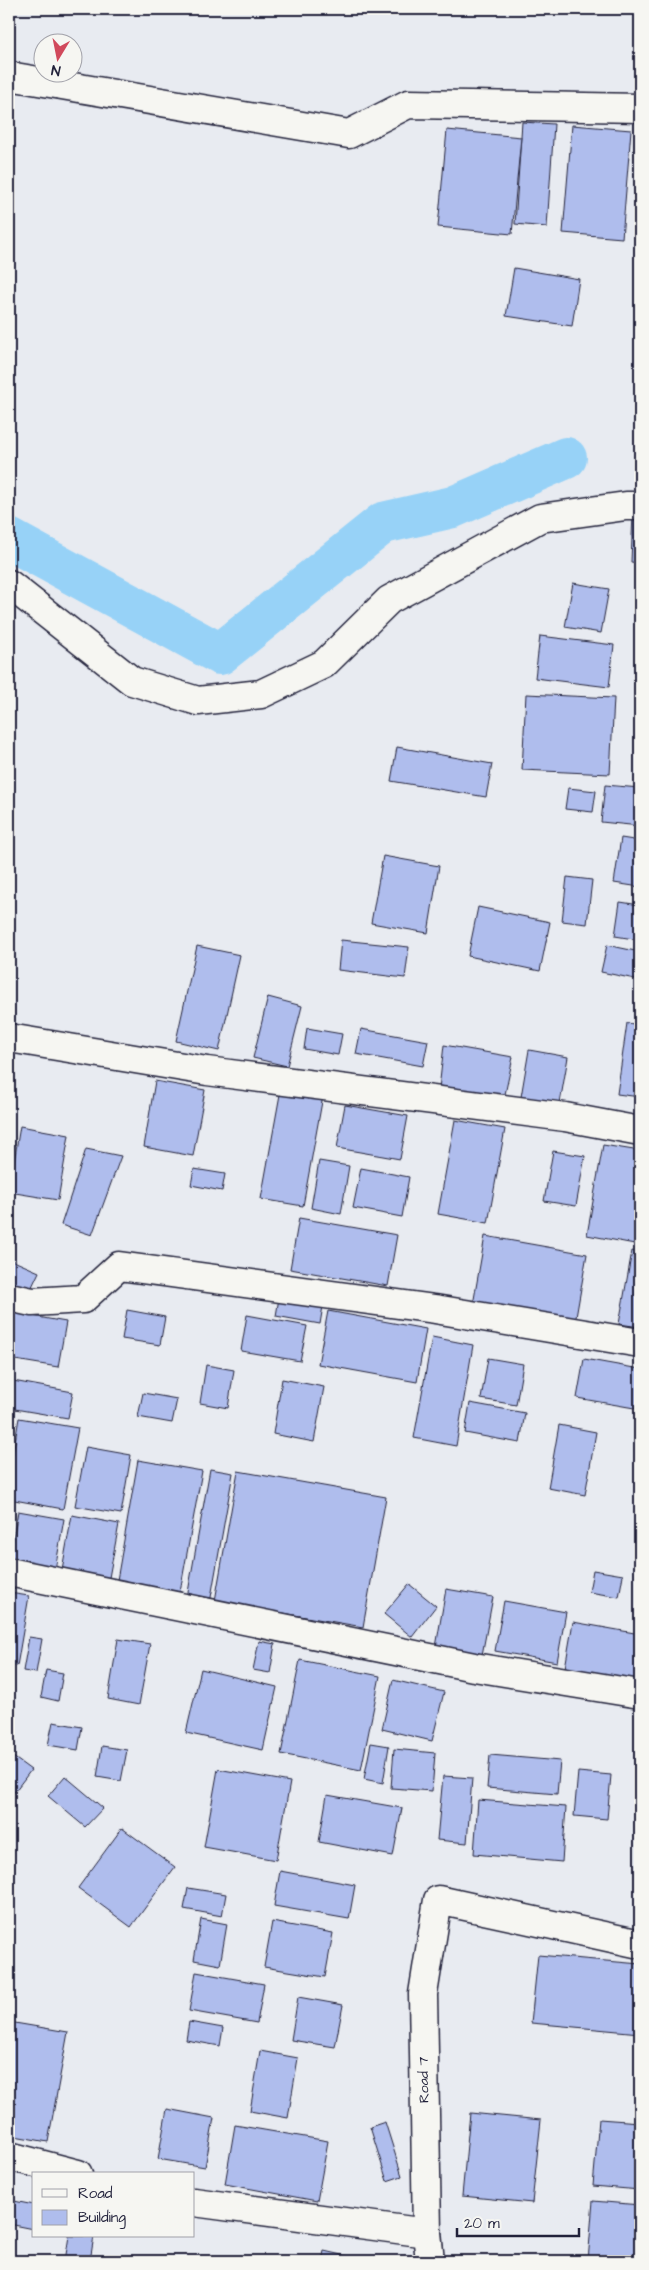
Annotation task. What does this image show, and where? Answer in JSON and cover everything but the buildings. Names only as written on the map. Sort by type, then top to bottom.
[{"type":"street","points":[[9,76],[349,134],[408,104],[640,108]]},
{"type":"street","points":[[9,584],[132,681],[198,701],[261,694],[324,664],[389,600],[540,518],[626,506],[640,506]]},
{"type":"street","points":[[9,1038],[207,1071],[565,1118],[640,1132]]},
{"type":"street","points":[[9,1297],[32,1302],[83,1299],[119,1266],[436,1309],[640,1343]]},
{"type":"street","points":[[9,1572],[474,1667],[640,1694]]},
{"type":"street","name":"Road 7","points":[[430,2261],[427,2233],[423,1994],[438,1900],[640,1944]]},
{"type":"street","points":[[9,2156],[70,2172]]},
{"type":"street","points":[[195,2202],[427,2233]]},
{"type":"waterway","points":[[9,539],[220,654],[383,523],[453,507],[566,458]]}]
